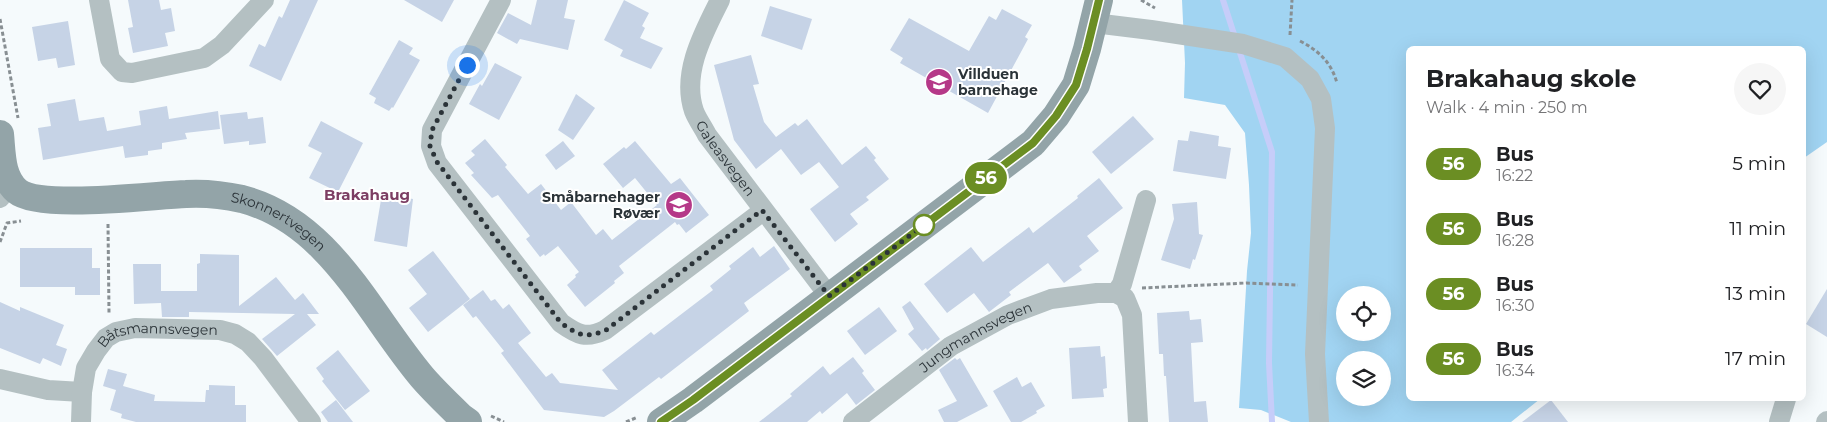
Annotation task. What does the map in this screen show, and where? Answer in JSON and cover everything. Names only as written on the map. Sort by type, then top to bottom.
[{"type":"street","points":[[99,0],[110,59],[122,72],[132,73],[204,58],[215,52],[264,0]]},
{"type":"street","points":[[501,0],[432,130],[430,146],[437,162],[561,323],[573,332],[584,336],[595,335],[606,330],[762,210]]},
{"type":"street","name":"Galeasvegen","points":[[720,0],[702,36],[692,67],[691,90],[694,111],[707,135],[829,296]]},
{"type":"street","points":[[668,420],[1033,143],[1056,116],[1076,85],[1096,12],[1150,30],[1243,44],[1285,57],[1310,79],[1320,99],[1325,128],[1315,354],[1319,422]]},
{"type":"street","points":[[5,190],[4,170],[9,129]]},
{"type":"street","name":"Skonnertvegen","points":[[5,190],[46,199],[99,200],[188,194],[216,195],[242,199],[284,217],[305,230],[322,247],[351,280],[422,377],[461,418],[468,422]]},
{"type":"street","points":[[1138,422],[1132,316],[1119,289],[1146,200]]},
{"type":"street","name":"Jungmannsvegen","points":[[853,422],[950,346],[1008,315],[1051,299],[1119,289]]},
{"type":"street","name":"Båtsmannsvegen","points":[[81,422],[82,392],[86,368],[96,350],[106,338],[116,332],[135,328],[220,330],[235,334],[248,342],[263,358],[311,422]]},
{"type":"street","points":[[0,379],[48,390],[82,392]]},
{"type":"street","points":[[1779,422],[1785,401]]},
{"type":"path","points":[[1290,35],[1292,0]]},
{"type":"path","points":[[0,19],[9,129]]},
{"type":"path","points":[[108,220],[108,312],[110,323],[116,332]]},
{"type":"path","points":[[0,242],[7,223],[26,221]]},
{"type":"path","points":[[1119,289],[1246,283],[1317,285]]},
{"type":"shaded area","points":[[1182,0],[1827,0],[1827,142],[1806,157],[1806,46],[1406,46],[1406,401],[1537,401],[1511,422],[1291,422],[1261,410],[1239,408],[1251,233],[1249,185],[1245,133],[1225,105],[1184,98],[1185,63]]},
{"type":"building","points":[[128,0],[159,0],[161,10],[171,8],[175,31],[165,33],[168,46],[133,53],[128,28],[133,27]]},
{"type":"building","points":[[290,0],[318,0],[281,81],[249,66],[259,44],[265,47],[279,16],[282,18]]},
{"type":"building","points":[[404,0],[454,0],[442,22]]},
{"type":"building","points":[[537,0],[568,0],[564,18],[575,20],[568,50],[520,39],[517,44],[497,33],[508,13],[531,25]]},
{"type":"building","points":[[624,0],[649,13],[642,26],[645,28],[640,38],[663,48],[651,69],[620,56],[623,50],[604,40]]},
{"type":"building","points":[[770,6],[812,19],[802,50],[761,36]]},
{"type":"building","points":[[1002,9],[1032,25],[1025,37],[1028,39],[988,113],[900,63],[903,58],[890,50],[909,18],[969,51],[989,16],[996,20]]},
{"type":"building","points":[[68,21],[75,65],[58,68],[56,58],[38,61],[32,27]]},
{"type":"building","points":[[399,40],[413,48],[409,54],[420,60],[393,108],[389,111],[374,103],[376,98],[369,94]]},
{"type":"building","points":[[751,55],[759,84],[753,85],[764,122],[776,137],[795,123],[798,126],[807,119],[842,165],[866,146],[889,179],[866,197],[869,200],[850,214],[858,224],[835,242],[810,209],[839,187],[819,162],[801,175],[781,149],[756,169],[734,140],[714,65]]},
{"type":"building","points":[[495,63],[522,77],[499,120],[469,104]]},
{"type":"building","points":[[576,94],[595,108],[573,140],[558,130]]},
{"type":"building","points":[[75,99],[79,121],[104,117],[107,131],[141,125],[139,111],[167,106],[169,119],[218,111],[220,129],[185,133],[187,139],[162,143],[162,149],[148,151],[148,155],[125,158],[123,146],[43,160],[38,128],[51,126],[47,104]]},
{"type":"building","points":[[247,112],[248,119],[263,117],[266,143],[249,145],[249,141],[224,144],[220,115]]},
{"type":"building","points":[[1133,116],[1154,139],[1111,174],[1092,152]]},
{"type":"building","points":[[321,121],[363,143],[338,192],[309,178],[322,153],[308,146]]},
{"type":"building","points":[[1190,131],[1219,136],[1218,146],[1231,148],[1226,179],[1173,171],[1178,140],[1188,141]]},
{"type":"building","points":[[485,139],[528,194],[541,184],[561,210],[571,202],[596,235],[603,229],[612,240],[657,205],[635,178],[623,188],[603,164],[624,147],[626,149],[635,141],[671,184],[680,178],[709,215],[686,233],[675,222],[619,266],[624,273],[614,281],[615,283],[585,307],[567,285],[579,272],[558,246],[545,256],[544,254],[540,257],[526,239],[530,236],[498,195],[492,198],[471,175],[474,173],[465,163],[475,155],[471,151]]},
{"type":"building","points":[[563,141],[575,156],[556,170],[545,155]]},
{"type":"building","points":[[1099,178],[1123,208],[1087,236],[1099,251],[1079,266],[1082,270],[1064,283],[1048,263],[1009,292],[1011,295],[989,312],[974,293],[947,313],[924,284],[971,247],[983,262],[1029,227],[1033,233],[1078,198],[1077,196]]},
{"type":"building","points":[[382,194],[413,199],[407,247],[374,241]]},
{"type":"building","points":[[1197,202],[1199,234],[1203,235],[1190,269],[1161,260],[1174,219],[1172,204]]},
{"type":"building","points":[[774,246],[790,269],[744,303],[749,311],[661,379],[659,377],[604,417],[544,410],[501,353],[504,351],[476,316],[473,318],[463,305],[483,290],[491,301],[495,299],[503,309],[509,304],[531,333],[518,343],[546,377],[552,373],[560,383],[618,390],[602,370],[651,332],[654,335],[713,290],[710,286],[731,269],[729,266],[753,247],[760,257]]},
{"type":"building","points":[[20,248],[92,248],[92,268],[100,268],[100,295],[75,295],[75,287],[20,287]]},
{"type":"building","points":[[433,251],[470,299],[428,332],[409,308],[427,294],[408,270]]},
{"type":"building","points":[[200,254],[239,255],[239,306],[276,277],[295,300],[303,293],[319,314],[307,314],[316,325],[277,356],[262,339],[295,314],[189,312],[189,317],[162,317],[161,303],[134,304],[133,264],[161,264],[161,291],[197,291],[197,264],[200,263]]},
{"type":"building","points":[[1827,289],[1827,337],[1806,324]]},
{"type":"building","points":[[910,301],[940,339],[927,350],[926,348],[922,351],[908,334],[914,329],[902,307]]},
{"type":"building","points":[[0,302],[20,311],[20,307],[64,325],[56,345],[67,349],[61,366],[43,358],[40,364],[0,348]]},
{"type":"building","points":[[879,307],[897,331],[865,355],[847,331]]},
{"type":"building","points":[[1189,311],[1190,320],[1201,319],[1203,342],[1191,343],[1194,402],[1206,401],[1208,422],[1169,422],[1163,354],[1159,354],[1157,313]]},
{"type":"building","points":[[1100,346],[1101,357],[1105,356],[1107,388],[1103,389],[1104,397],[1072,399],[1069,348]]},
{"type":"building","points":[[338,350],[370,391],[345,410],[322,381],[324,379],[316,368]]},
{"type":"building","points":[[853,357],[875,390],[856,405],[847,393],[822,414],[820,411],[807,422],[759,422],[792,396],[790,394],[823,366],[830,375]]},
{"type":"building","points":[[955,358],[957,360],[960,358],[988,406],[957,422],[944,422],[938,410],[957,401],[939,370]]},
{"type":"building","points":[[108,369],[127,374],[123,386],[155,395],[154,401],[205,402],[206,390],[209,390],[209,385],[235,386],[235,405],[246,405],[246,422],[136,422],[121,418],[122,414],[110,410],[116,390],[103,386]]},
{"type":"building","points":[[1017,377],[1022,387],[1031,382],[1045,406],[1021,422],[1011,422],[993,391]]},
{"type":"building","points":[[336,400],[353,422],[328,422],[321,412]]},
{"type":"building","points":[[1552,401],[1568,422],[1522,422]]},
{"type":"waterway","points":[[1223,0],[1272,152],[1269,363],[1272,422]]},
{"type":"bus line","name":"56","points":[[661,422],[693,400],[1033,143],[1056,116],[1076,85],[1099,0]]},
{"type":"place","name":"Villduen barnehage","points":[[939,82]]},
{"type":"place","name":"Småbarnehager Røvær","points":[[679,205]]},
{"type":"district","name":"Brakahaug","points":[[367,194]]},
{"type":"route","points":[[467,65],[432,130],[430,146],[437,162],[561,323],[573,332],[584,336],[595,335],[606,330],[762,210],[829,296],[924,225]]}]
